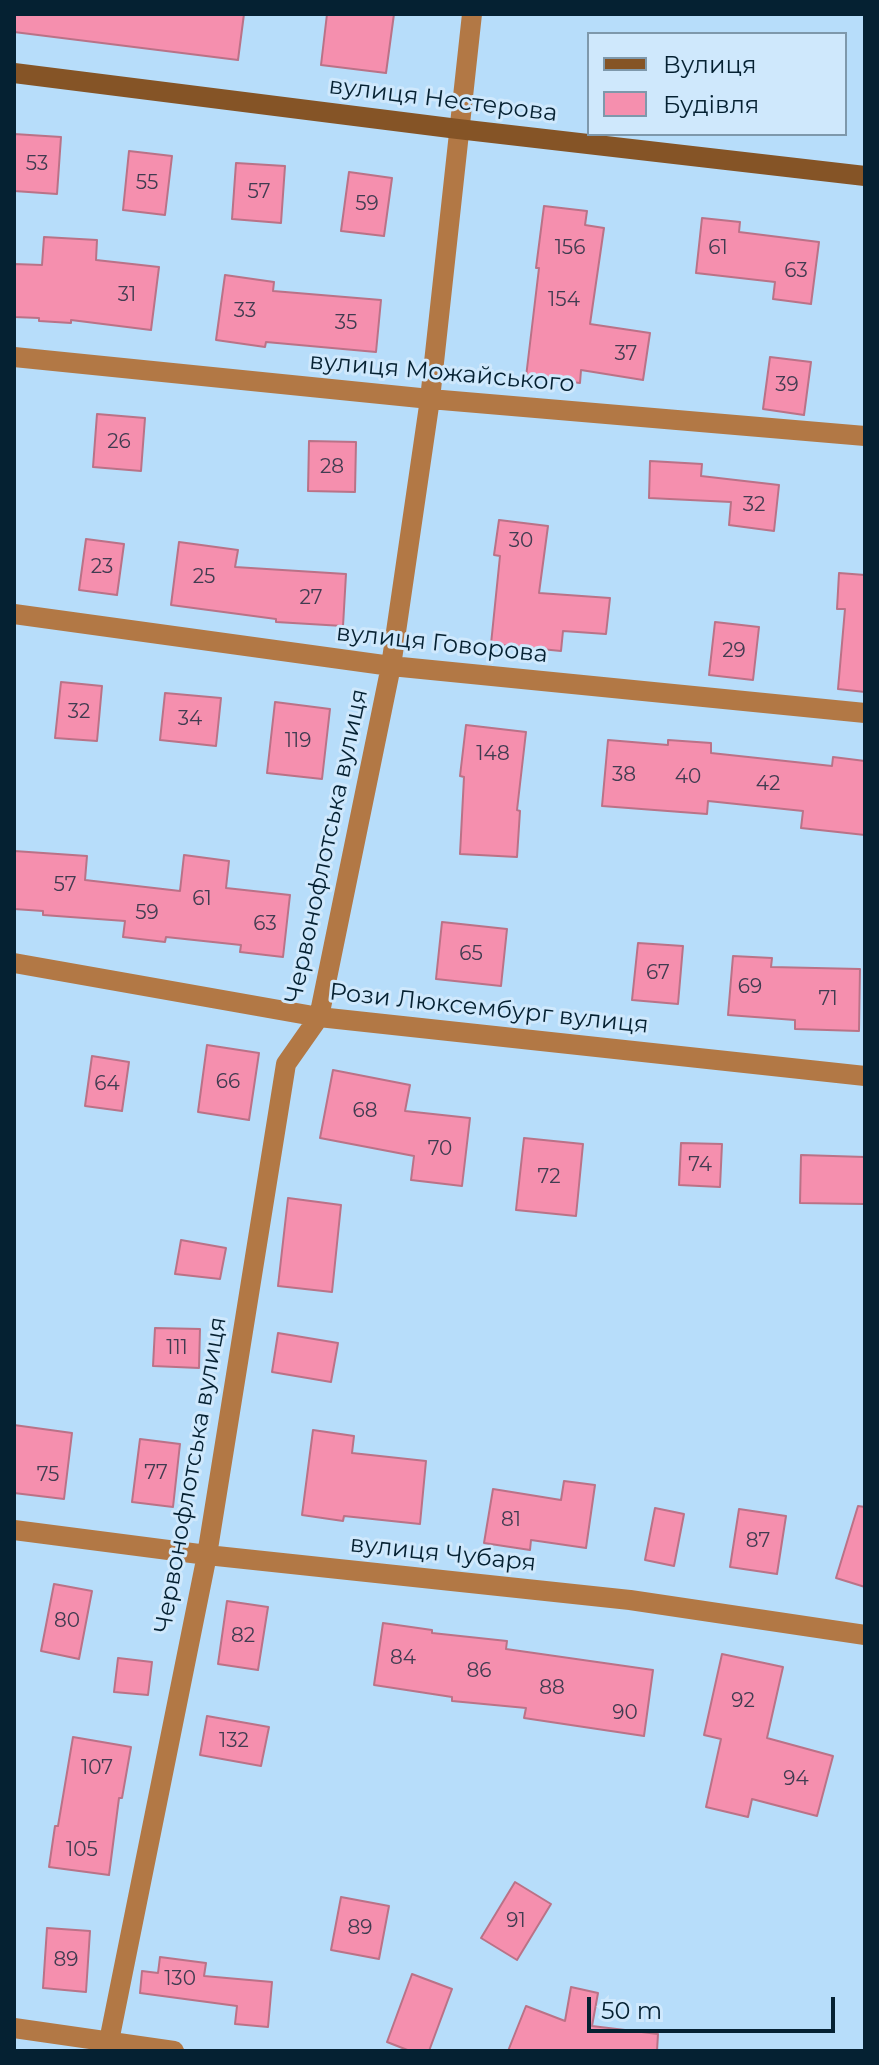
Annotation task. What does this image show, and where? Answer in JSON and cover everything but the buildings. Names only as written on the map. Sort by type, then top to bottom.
[{"type":"street","name":"Червонофлотська вулиця","points":[[108,2046],[207,1555],[286,1064],[319,1017],[391,666],[430,399],[472,14]]},
{"type":"street","name":"вулиця Нестерова","points":[[14,73],[865,176]]},
{"type":"street","name":"вулиця Можайського","points":[[14,357],[430,399],[865,436]]},
{"type":"street","name":"вулиця Говорова","points":[[14,614],[391,666],[865,713]]},
{"type":"street","name":"Рози Люксембург вулиця","points":[[14,963],[319,1017],[865,1076]]},
{"type":"street","name":"вулиця Чубаря","points":[[14,1530],[207,1555],[630,1600],[865,1635]]},
{"type":"street","points":[[14,2028],[108,2046],[174,2051]]}]
